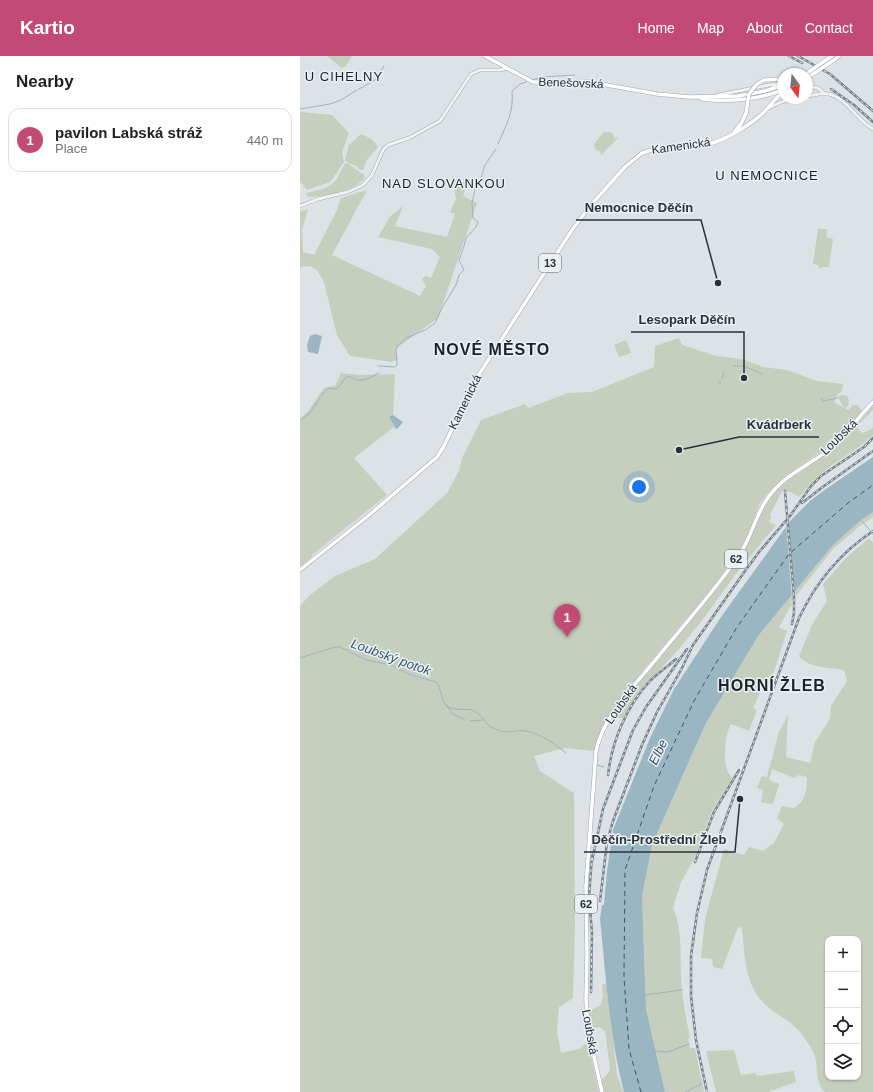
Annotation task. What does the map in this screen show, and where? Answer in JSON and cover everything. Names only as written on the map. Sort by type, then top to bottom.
[{"type":"main road","name":"Benešovská","points":[[485,56],[534,82],[590,82],[657,94],[689,97],[738,96],[766,93]]},
{"type":"main road","points":[[813,69],[832,56]]},
{"type":"main road","points":[[813,74],[839,56]]},
{"type":"main road","name":"13","points":[[731,134],[741,124],[746,113],[749,94],[755,85],[764,80],[777,80]]},
{"type":"main road","points":[[689,97],[726,101],[745,100],[777,88]]},
{"type":"main road","points":[[766,93],[777,92]]},
{"type":"main road","name":"13","points":[[766,110],[777,97]]},
{"type":"main road","name":"Kamenická","points":[[300,570],[439,455],[470,388],[488,359],[579,220],[625,167],[636,157],[653,149],[709,144],[743,128],[766,110]]},
{"type":"main road","name":"Loubská","points":[[602,1092],[588,1030],[586,1000],[586,886],[596,751],[601,736],[606,724],[625,695],[714,588],[740,553],[761,507],[768,497],[790,475],[820,456],[836,443],[873,402]]},
{"type":"street","points":[[300,206],[318,199],[348,192],[363,185],[372,175],[383,150],[388,145],[409,138],[440,121],[471,74],[480,70],[501,70],[506,68]]},
{"type":"street","name":"Benešovská","points":[[709,97],[777,84]]},
{"type":"street","points":[[813,87],[818,88],[825,94]]},
{"type":"street","points":[[813,95],[832,95],[842,101],[867,126],[873,129]]},
{"type":"street","name":"Kamenická","points":[[766,110],[777,104]]},
{"type":"green space","points":[[327,56],[352,56],[346,66],[342,68]]},
{"type":"green space","points":[[300,112],[332,115],[349,133],[342,152],[344,162],[330,182],[307,190],[300,181]]},
{"type":"green space","points":[[604,132],[610,132],[613,134],[614,139],[617,137],[618,138],[601,155],[600,154],[602,152],[596,150],[594,144]]},
{"type":"green space","points":[[361,134],[371,139],[378,147],[367,159],[364,169],[362,170],[345,160],[349,145]]},
{"type":"green space","points":[[347,163],[364,175],[365,178],[360,183],[346,190],[322,196],[308,197],[306,194],[307,193],[324,189],[331,185],[337,179],[342,168]]},
{"type":"green space","points":[[452,177],[467,184],[463,196],[477,203],[438,318],[398,347],[396,350],[398,359],[392,362],[350,356],[337,335],[324,282],[317,270],[310,266],[300,267],[300,212],[308,209],[302,230],[303,252],[314,255],[337,210],[341,198],[367,190],[332,255],[420,296],[426,286],[422,279],[426,276],[431,278],[440,257],[432,249],[378,237],[390,217],[403,206],[395,226],[447,237],[455,214],[450,212],[456,199]]},
{"type":"green space","points":[[818,229],[827,229],[826,237],[833,239],[829,267],[819,268],[819,265],[813,264]]},
{"type":"green space","points":[[679,338],[682,345],[716,356],[742,359],[763,367],[787,370],[817,381],[843,384],[842,391],[838,394],[834,402],[844,408],[838,397],[841,395],[847,396],[849,400],[848,406],[845,408],[848,410],[853,405],[858,405],[862,411],[837,439],[785,476],[768,493],[759,505],[747,537],[738,553],[713,587],[625,692],[602,728],[594,751],[565,748],[534,756],[540,771],[574,793],[575,927],[573,998],[559,1007],[557,1031],[561,1053],[579,1049],[588,1043],[599,1092],[300,1092],[300,606],[310,595],[335,576],[375,559],[447,493],[459,471],[462,458],[481,420],[525,404],[528,408],[568,393],[592,392],[654,367],[655,346]]},
{"type":"green space","points":[[626,340],[631,353],[619,357],[614,345]]},
{"type":"green space","points":[[341,373],[359,375],[395,374],[393,415],[390,416],[394,427],[354,458],[387,495],[312,555],[312,557],[300,567],[300,419],[308,411],[324,388],[335,386]]},
{"type":"green space","points":[[873,406],[873,410],[859,424],[858,428],[861,433],[873,428],[873,435],[829,467],[799,497],[790,492],[782,491],[770,515],[771,517],[769,522],[776,525],[735,575],[704,618],[679,649],[639,692],[623,718],[614,718],[643,676],[710,597],[741,556],[767,502],[773,494],[794,475],[817,461],[836,446]]},
{"type":"green space","points":[[873,512],[873,517],[861,525],[833,549],[791,602],[792,604],[779,627],[787,631],[771,681],[763,686],[753,708],[757,710],[749,731],[731,724],[727,733],[725,759],[728,772],[732,778],[712,811],[694,859],[681,882],[673,908],[679,927],[681,978],[685,1013],[690,1038],[688,1039],[690,1048],[695,1048],[704,1092],[665,1092],[646,1009],[642,896],[652,845],[705,725],[758,636],[833,545],[860,521]]},
{"type":"green space","points":[[869,538],[873,543],[873,1092],[825,1092],[821,1088],[815,1057],[805,1039],[792,1024],[768,1007],[754,990],[750,981],[745,960],[742,928],[738,927],[722,969],[713,967],[712,959],[701,958],[705,919],[724,849],[744,855],[749,847],[763,851],[774,843],[784,824],[777,818],[782,806],[794,808],[801,802],[805,795],[807,777],[799,775],[794,778],[772,769],[769,780],[779,784],[773,804],[761,802],[763,790],[757,788],[762,776],[767,777],[779,732],[788,715],[786,757],[810,763],[815,742],[830,719],[831,706],[847,681],[844,670],[814,665],[803,660],[799,656],[812,625],[827,601],[823,584],[846,558]]},
{"type":"green space","points":[[606,983],[617,1074],[623,1092],[604,1092],[601,1080],[609,1072],[610,1068],[605,1031],[600,1027],[589,1028],[588,1011],[600,1006],[603,997],[602,985]]},
{"type":"green space","points":[[734,1050],[741,1075],[755,1073],[757,1076],[794,1071],[796,1082],[768,1092],[716,1092],[706,1051]]},
{"type":"water","points":[[315,334],[322,336],[318,354],[308,352],[307,345],[310,336]]},
{"type":"water","points":[[393,415],[403,422],[396,429],[390,419],[390,416]]},
{"type":"water","name":"Elbe","points":[[873,457],[873,512],[860,521],[833,545],[758,636],[705,725],[652,845],[642,896],[646,1009],[665,1092],[624,1092],[611,1027],[600,918],[602,905],[604,905],[613,830],[650,738],[674,689],[721,617],[791,520],[810,501]]},
{"type":"pier","points":[[788,520],[795,595],[792,598],[786,523]]},
{"type":"waterway","points":[[359,89],[375,80],[384,66]]},
{"type":"waterway","points":[[532,80],[543,77],[575,75]]},
{"type":"waterway","points":[[498,144],[511,112],[512,91],[520,84],[526,82]]},
{"type":"waterway","points":[[300,109],[330,104],[341,100],[357,90]]},
{"type":"waterway","points":[[378,366],[395,367],[397,365],[396,350],[398,345],[407,338],[427,329],[435,323],[443,306],[456,285],[459,275],[464,270],[459,260],[466,238],[476,227],[478,222],[473,218],[472,203],[476,186],[480,181],[485,165],[496,149]]},
{"type":"waterway","points":[[734,366],[744,366],[762,374]]},
{"type":"waterway","points":[[321,396],[328,388],[337,389],[346,377],[364,380],[379,373]]},
{"type":"waterway","points":[[722,378],[724,373]]},
{"type":"waterway","points":[[300,420],[310,413],[320,398]]},
{"type":"waterway","points":[[821,399],[824,401],[838,398]]},
{"type":"waterway","points":[[862,521],[873,534]]},
{"type":"waterway","name":"Loubský potok","points":[[300,658],[335,647],[340,647],[366,660],[391,665],[411,675],[436,682],[444,703],[449,707],[475,711],[487,724],[503,732],[526,731],[537,734],[552,742],[566,753]]},
{"type":"waterway","points":[[446,705],[453,714],[465,720]]},
{"type":"waterway","points":[[470,721],[483,720]]},
{"type":"waterway","name":"Loubský potok","points":[[597,765],[604,767]]},
{"type":"waterway","points":[[645,995],[682,990]]},
{"type":"waterway","points":[[655,1051],[668,1052],[689,1044]]},
{"type":"waterway","points":[[685,1092],[701,1084]]},
{"type":"ferry route","points":[[641,1092],[629,1049],[624,977],[625,870],[654,786],[694,701],[737,627],[789,554],[848,503],[873,485]]},
{"type":"railway","points":[[789,56],[802,63]]},
{"type":"railway","points":[[798,56],[830,74],[873,111]]},
{"type":"railway","points":[[831,89],[854,105],[873,122]]},
{"type":"railway","points":[[600,901],[607,842],[613,821],[642,745],[657,712],[681,670],[693,645],[759,552],[790,516],[811,486],[821,476],[864,447],[873,438]]},
{"type":"railway","points":[[802,503],[873,451]]},
{"type":"railway","points":[[785,491],[794,597],[792,624]]},
{"type":"railway","points":[[707,1092],[696,1040],[691,996],[691,956],[697,913],[707,870],[799,618],[813,592],[830,569],[850,549],[873,531]]},
{"type":"railway","points":[[592,861],[603,809],[633,730],[646,707],[687,649]]},
{"type":"railway","points":[[608,775],[613,750],[627,713],[641,691],[650,681],[676,659]]},
{"type":"railway","points":[[695,862],[714,812],[739,770]]},
{"type":"railway","points":[[591,992],[592,933],[589,897],[592,856]]},
{"type":"place","name":"Nemocnice Děčín","points":[[718,283]]},
{"type":"place","name":"Lesopark Děčín","points":[[744,378]]},
{"type":"place","name":"Kvádrberk","points":[[679,450]]},
{"type":"place","name":"pavilon Labská stráž","points":[[567,637]]},
{"type":"place","name":"Děčín-Prostřední Žleb","points":[[740,799]]},
{"type":"district","name":"U CIHELNY","points":[[344,76]]},
{"type":"district","name":"U NEMOCNICE","points":[[767,175]]},
{"type":"district","name":"NAD SLOVANKOU","points":[[444,183]]},
{"type":"district","name":"NOVÉ MĚSTO","points":[[492,349]]},
{"type":"district","name":"HORNÍ ŽLEB","points":[[772,685]]}]
